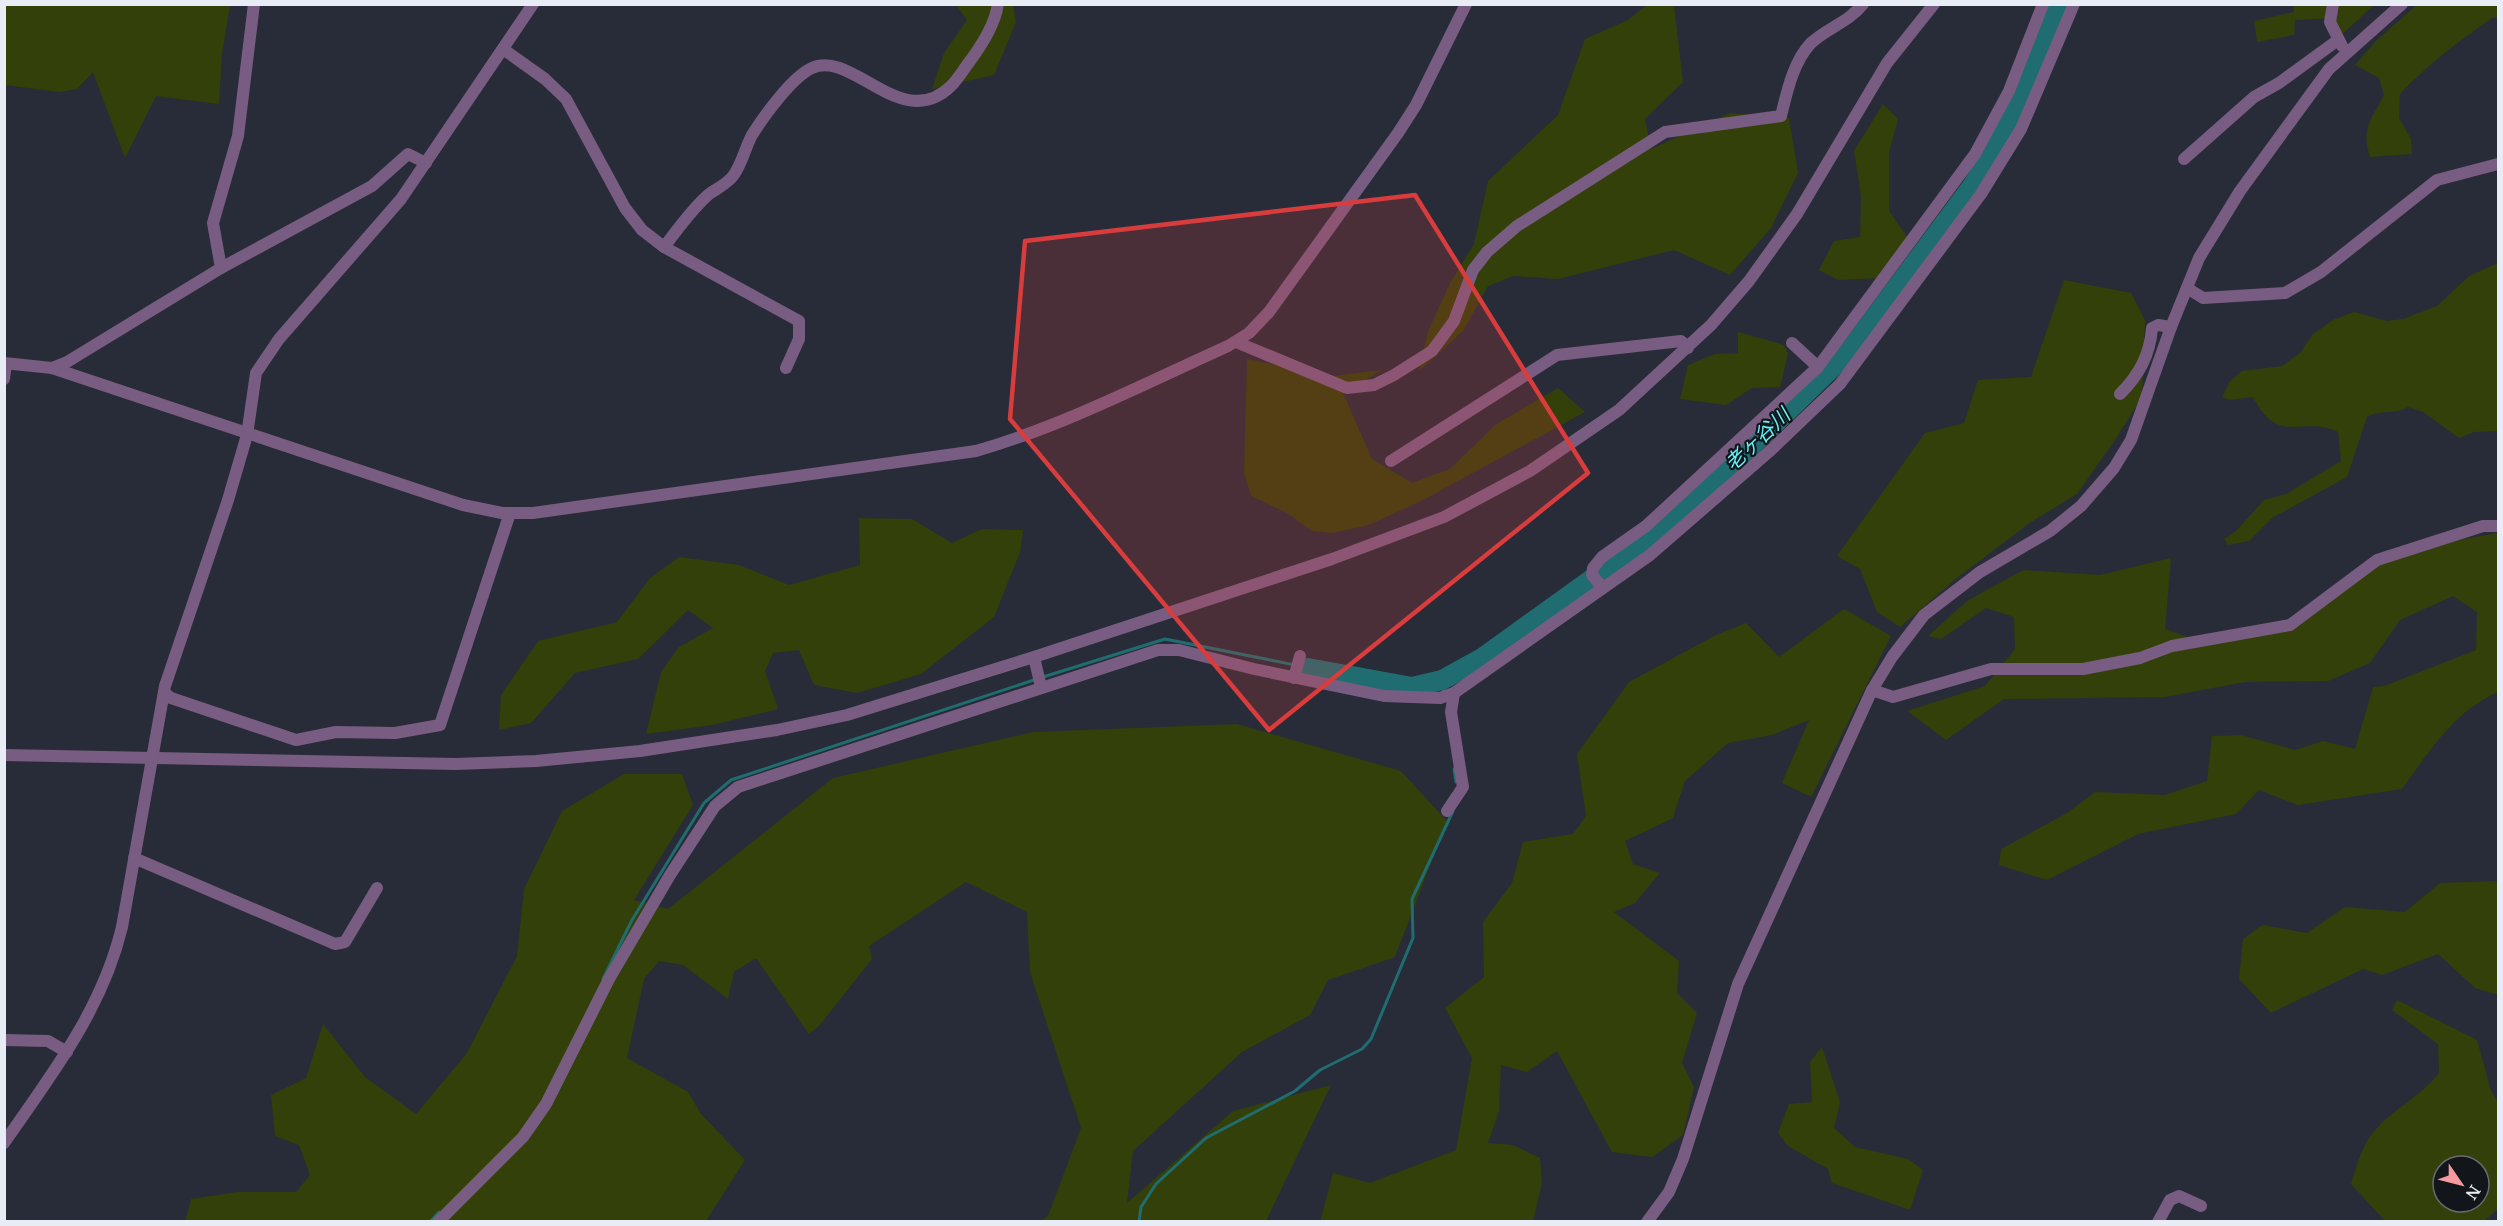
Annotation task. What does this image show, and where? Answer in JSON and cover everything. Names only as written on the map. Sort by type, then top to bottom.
[{"type":"street","points":[[221,268],[213,223],[238,136],[255,4]]},
{"type":"street","points":[[4,1143],[89,1016],[112,964],[122,927],[164,693],[228,500],[247,435],[256,373],[279,339],[401,199],[534,4]]},
{"type":"street","points":[[664,247],[693,210],[709,194],[732,178],[751,136],[772,106],[812,68],[825,65],[839,68],[903,98],[917,101],[937,96],[951,86],[978,50],[998,4]]},
{"type":"street","points":[[4,379],[5,363],[52,368],[247,435],[463,505],[510,513],[533,513],[976,450],[1025,434],[1085,410],[1236,342],[1269,312],[1416,105],[1466,4]]},
{"type":"street","points":[[1236,342],[1347,388],[1374,385],[1394,375],[1432,351],[1445,335],[1462,306],[1473,270],[1487,252],[1517,226],[1665,132],[1780,116],[1795,68],[1811,44],[1857,12],[1863,4]]},
{"type":"street","points":[[4,755],[455,764],[536,761],[640,751],[777,730],[847,715],[1036,663],[1332,559],[1444,517],[1530,471],[1618,410],[1688,348],[1749,281],[1797,214],[1887,63],[1934,4]]},
{"type":"street","points":[[1602,586],[1592,574],[1593,568],[1602,557],[1646,526],[1818,367],[1975,154],[2009,92],[2043,4]]},
{"type":"street","points":[[438,1221],[523,1137],[546,1104],[609,979],[669,875],[715,806],[738,787],[1041,685],[1158,650],[1179,650],[1294,678],[1384,696],[1448,695],[1602,586],[1650,555],[1771,450],[1840,384],[1916,285],[1981,194],[2010,147],[2021,129],[2074,4]]},
{"type":"street","points":[[2333,4],[2330,22],[2338,40],[2347,52]]},
{"type":"street","points":[[1647,1221],[1669,1192],[1683,1159],[1738,984],[1872,690],[1892,657],[1923,615],[1980,572],[2050,531],[2081,506],[2114,468],[2131,440],[2171,327],[2199,258],[2240,191],[2316,85],[2347,52],[2402,4]]},
{"type":"street","points":[[2184,159],[2254,97],[2279,83],[2338,40]]},
{"type":"street","points":[[503,49],[545,79],[566,99],[625,208],[642,230],[664,247],[799,321],[799,339],[786,368]]},
{"type":"street","points":[[52,368],[67,362],[221,268],[372,186],[408,154],[426,163]]},
{"type":"street","points":[[2187,288],[2203,298],[2285,293],[2330,266],[2437,180],[2499,164]]},
{"type":"street","points":[[2120,393],[2141,370],[2151,340],[2152,328],[2158,325],[2171,327]]},
{"type":"street","points":[[1391,461],[1557,355],[1681,341],[1688,348]]},
{"type":"street","points":[[1792,343],[1818,367]]},
{"type":"street","points":[[164,693],[171,698],[296,740],[336,732],[395,733],[440,725],[510,513]]},
{"type":"street","points":[[1872,690],[1893,697],[1991,669],[2083,669],[2140,658],[2193,642],[2276,629],[2290,625],[2377,560],[2482,526],[2499,526]]},
{"type":"street","points":[[1294,678],[1300,656]]},
{"type":"street","points":[[1036,663],[1041,685]]},
{"type":"street","points":[[1447,811],[1464,787],[1448,695]]},
{"type":"street","points":[[134,858],[335,944],[345,942],[377,888]]},
{"type":"street","points":[[4,1040],[48,1041],[67,1052]]},
{"type":"street","points":[[2158,1221],[2170,1200],[2179,1196],[2201,1206]]},
{"type":"highlighted area","points":[[1415,195],[1588,473],[1269,730],[1010,419],[1025,241]]},
{"type":"green space","points":[[4,5],[230,5],[222,54],[219,104],[156,96],[125,158],[93,72],[77,89],[60,92],[5,85]]},
{"type":"green space","points":[[956,5],[1013,5],[1016,22],[994,75],[932,89],[944,53],[967,20]]},
{"type":"green space","points":[[1647,5],[1674,5],[1683,82],[1645,119],[1651,149],[1730,113],[1789,118],[1798,173],[1771,228],[1730,275],[1674,250],[1558,279],[1513,276],[1488,286],[1463,331],[1419,371],[1428,331],[1450,283],[1474,244],[1488,181],[1558,115],[1585,39],[1628,20]]},
{"type":"green space","points":[[2293,5],[2374,5],[2339,37],[2333,18],[2295,20],[2294,35],[2257,42],[2254,21],[2294,12]]},
{"type":"green space","points":[[2417,5],[2498,5],[2498,17],[2492,18],[2456,45],[2421,73],[2400,94],[2399,118],[2411,139],[2412,154],[2370,157],[2367,147],[2367,131],[2371,118],[2384,95],[2379,78],[2355,65],[2377,40]]},
{"type":"green space","points":[[1883,104],[1898,119],[1889,152],[1889,211],[1908,238],[1879,278],[1838,280],[1819,270],[1834,241],[1860,237],[1861,196],[1854,151]]},
{"type":"green space","points":[[2498,263],[2498,431],[2474,432],[2459,438],[2423,412],[2408,407],[2367,417],[2347,477],[2272,518],[2249,541],[2228,545],[2224,539],[2236,531],[2264,500],[2286,494],[2341,461],[2338,432],[2312,426],[2281,426],[2263,412],[2253,397],[2230,400],[2222,397],[2230,381],[2242,371],[2282,366],[2300,353],[2313,334],[2333,320],[2354,312],[2387,321],[2403,319],[2437,306],[2469,276]]},
{"type":"green space","points":[[2064,280],[2131,293],[2145,320],[2142,397],[2077,494],[2031,522],[1957,578],[1900,627],[1877,612],[1860,569],[1837,556],[1925,433],[1964,423],[1978,380],[2031,377]]},
{"type":"green space","points":[[1738,332],[1784,345],[1788,354],[1780,387],[1752,388],[1726,405],[1680,399],[1688,365],[1715,354],[1738,353]]},
{"type":"green space","points":[[1247,359],[1332,376],[1382,370],[1343,393],[1372,459],[1412,483],[1450,469],[1495,425],[1558,388],[1585,412],[1425,499],[1369,525],[1333,533],[1312,531],[1287,513],[1251,496],[1244,473]]},
{"type":"green space","points":[[859,518],[912,519],[952,543],[982,529],[1023,530],[1020,552],[994,617],[921,674],[857,693],[814,685],[799,650],[773,653],[765,671],[778,709],[712,725],[646,734],[661,672],[679,647],[713,628],[688,610],[638,659],[575,673],[531,723],[499,730],[501,695],[538,641],[617,622],[650,578],[679,557],[739,565],[789,585],[860,565]]},
{"type":"green space","points":[[2498,533],[2498,692],[2482,700],[2455,721],[2402,789],[2298,805],[2259,790],[2236,814],[2138,834],[2047,880],[1999,865],[2001,849],[2067,813],[2095,792],[2165,795],[2207,781],[2212,736],[2241,735],[2295,750],[2323,741],[2355,749],[2373,687],[2384,686],[2476,650],[2477,612],[2453,596],[2400,620],[2370,663],[2328,681],[2245,682],[2165,697],[2004,699],[1946,740],[1907,711],[1985,686],[2015,649],[2014,617],[1986,608],[1941,639],[1928,636],[1967,601],[2023,570],[2100,575],[2171,558],[2165,629],[2197,640],[2289,631],[2377,563],[2458,540]]},
{"type":"green space","points":[[1844,609],[1891,636],[1811,797],[1782,783],[1809,720],[1772,735],[1728,743],[1685,781],[1673,818],[1625,841],[1633,864],[1660,873],[1635,903],[1614,912],[1679,961],[1677,993],[1697,1013],[1682,1063],[1694,1087],[1683,1135],[1652,1157],[1612,1152],[1557,1051],[1527,1072],[1501,1065],[1499,1111],[1488,1143],[1513,1145],[1540,1158],[1542,1183],[1533,1221],[1320,1222],[1333,1173],[1370,1183],[1456,1150],[1472,1058],[1445,1008],[1484,977],[1483,922],[1512,883],[1523,842],[1573,834],[1586,816],[1577,754],[1629,682],[1716,635],[1746,623],[1779,657]]},
{"type":"green space","points":[[1237,724],[1401,771],[1447,821],[1395,957],[1328,980],[1310,1015],[1242,1052],[1133,1151],[1127,1203],[1233,1111],[1331,1085],[1266,1221],[1040,1221],[1048,1216],[1081,1128],[1030,972],[1027,912],[966,882],[869,946],[872,959],[819,1026],[809,1034],[756,958],[734,972],[728,999],[683,965],[659,961],[644,979],[627,1058],[688,1092],[701,1114],[745,1160],[706,1221],[185,1222],[191,1199],[238,1192],[296,1192],[310,1175],[299,1145],[275,1136],[271,1095],[306,1078],[323,1024],[365,1077],[416,1114],[467,1053],[517,956],[524,889],[562,811],[624,774],[682,774],[693,805],[634,900],[668,909],[833,778],[1033,732]]},
{"type":"green space","points":[[2498,881],[2498,995],[2475,988],[2438,954],[2382,975],[2363,969],[2271,1013],[2239,979],[2243,939],[2262,925],[2307,933],[2345,907],[2405,912],[2440,883]]},
{"type":"green space","points":[[2397,1000],[2477,1040],[2491,1091],[2498,1102],[2498,1209],[2484,1221],[2385,1221],[2351,1184],[2361,1153],[2373,1132],[2424,1089],[2439,1073],[2438,1044],[2392,1010]]},
{"type":"green space","points":[[1822,1047],[1840,1102],[1834,1128],[1855,1147],[1908,1159],[1923,1170],[1910,1210],[1832,1183],[1828,1169],[1788,1146],[1778,1133],[1789,1104],[1812,1102],[1810,1062]]},
{"type":"waterway","name":"老ヶ谷川","points":[[1308,668],[1412,687],[1442,680],[1482,658],[1646,540],[1759,439],[1851,349],[1973,185],[2014,113],[2059,4]]},
{"type":"waterway","points":[[1043,677],[1165,639],[1295,665]]},
{"type":"waterway","points":[[603,979],[632,920],[704,803],[731,780],[1037,679]]},
{"type":"waterway","points":[[1442,680],[1444,694]]},
{"type":"waterway","points":[[1454,769],[1456,782]]},
{"type":"waterway","points":[[1139,1222],[1141,1207],[1156,1184],[1206,1138],[1295,1091],[1320,1070],[1362,1049],[1371,1039],[1413,938],[1412,899],[1453,811]]},
{"type":"waterway","points":[[430,1222],[439,1212]]}]
